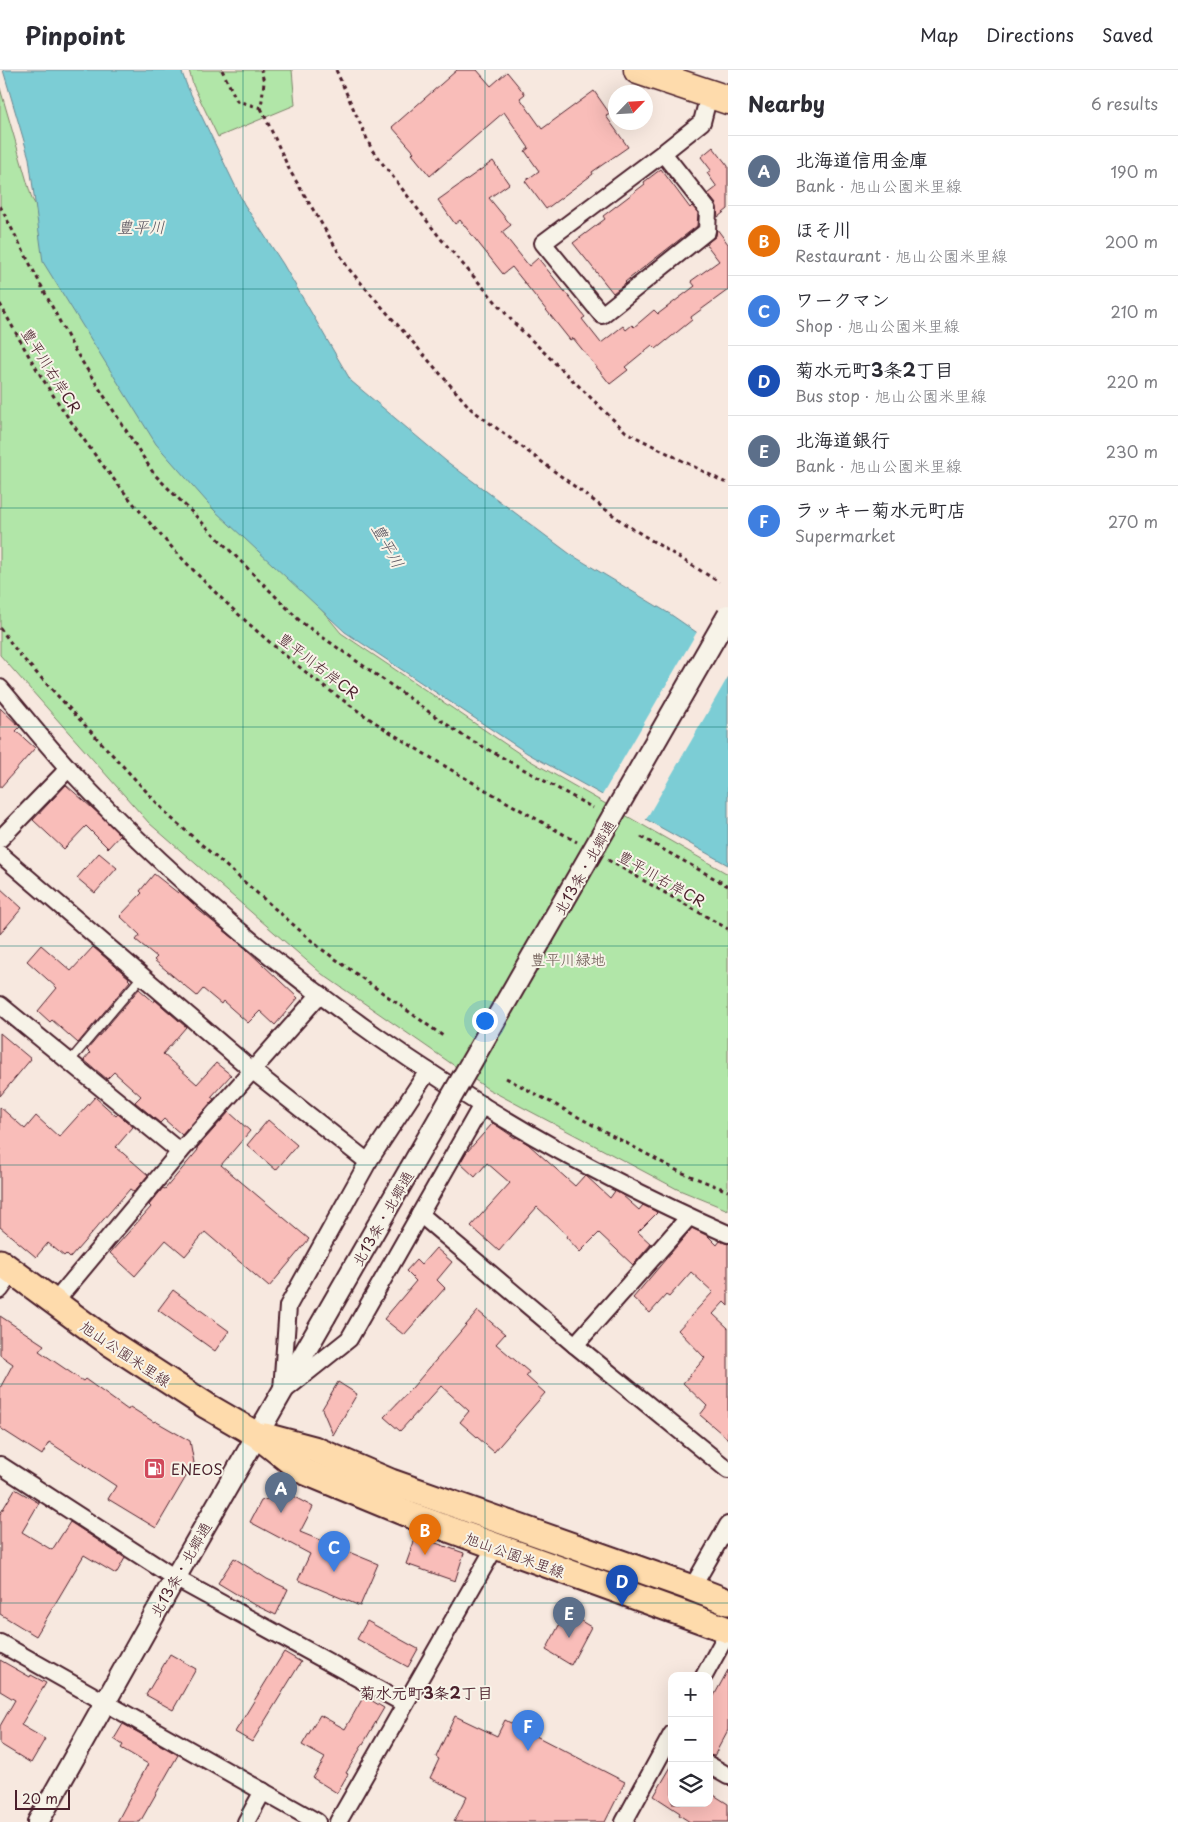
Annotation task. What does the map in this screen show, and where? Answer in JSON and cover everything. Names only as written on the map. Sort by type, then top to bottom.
[{"type":"highway","points":[[638,70],[719,97]]},
{"type":"main road","name":"旭山公園米里線","points":[[4,1275],[54,1303],[184,1392],[257,1435],[301,1470],[410,1515],[728,1631]]},
{"type":"main road","name":"旭山公園米里線","points":[[257,1435],[314,1449],[391,1482],[728,1602]]},
{"type":"street","points":[[663,154],[708,210],[707,231],[602,315],[543,243],[663,154],[702,122],[719,97]]},
{"type":"street","name":"北13条・北郷通","points":[[38,1822],[175,1578],[728,615]]},
{"type":"street","points":[[0,688],[69,768],[152,852],[215,909],[320,994],[428,1071],[482,1105],[573,1158],[689,1217],[728,1234]]},
{"type":"street","points":[[0,840],[69,768]]},
{"type":"street","points":[[0,854],[253,1071],[368,1162]]},
{"type":"street","points":[[54,1303],[180,1152],[320,994]]},
{"type":"street","points":[[0,1005],[180,1152]]},
{"type":"street","points":[[282,1392],[288,1306],[368,1162],[428,1071]]},
{"type":"street","points":[[282,1392],[350,1339],[482,1105]]},
{"type":"street","points":[[420,1214],[575,1345],[728,1470]]},
{"type":"street","points":[[575,1345],[689,1217]]},
{"type":"street","points":[[0,1464],[175,1578],[405,1704]]},
{"type":"street","points":[[692,1588],[728,1526]]},
{"type":"street","points":[[338,1822],[495,1546]]},
{"type":"street","points":[[706,1672],[728,1631]]},
{"type":"street","points":[[0,1643],[317,1822]]},
{"type":"street","points":[[624,1822],[668,1744]]},
{"type":"street","points":[[713,1767],[728,1776]]},
{"type":"street","points":[[246,1822],[263,1791]]},
{"type":"lane","points":[[70,1061],[142,975]]},
{"type":"path","points":[[222,70],[237,100],[261,108]]},
{"type":"path","points":[[261,70],[264,82],[261,108],[290,171],[348,268],[471,409],[625,524],[719,582]]},
{"type":"path","points":[[336,70],[372,150],[441,239],[514,324],[626,432],[728,484]]},
{"type":"path","points":[[0,206],[74,349],[154,474],[301,622],[462,735],[593,808]]},
{"type":"path","name":"豊平川右岸CR","points":[[0,304],[57,400],[122,490],[162,537],[263,636],[374,722],[469,780],[581,844]]},
{"type":"path","points":[[0,628],[20,654],[170,817],[320,948],[443,1036]]},
{"type":"path","points":[[641,837],[728,886]]},
{"type":"path","name":"豊平川右岸CR","points":[[607,859],[728,929]]},
{"type":"path","points":[[506,1078],[678,1171],[728,1191]]},
{"type":"green space","points":[[189,70],[292,70],[295,105],[218,137],[193,85]]},
{"type":"green space","name":"豊平川緑地","points":[[0,88],[32,199],[192,453],[341,633],[529,760],[728,874],[728,1210],[677,1189],[488,1089],[322,974],[149,823],[0,655]]},
{"type":"water","name":"豊平川","points":[[3,70],[181,70],[244,204],[283,264],[351,381],[446,461],[570,554],[670,614],[728,654],[728,865],[527,753],[345,632],[215,511],[156,444],[43,262],[29,158]]},
{"type":"pier","points":[[698,630],[728,651],[728,677],[645,821],[601,797]]},
{"type":"building","points":[[457,70],[477,70],[491,86],[507,72],[525,94],[520,98],[542,129],[594,91],[608,111],[606,116],[608,119],[608,130],[616,130],[628,147],[592,172],[593,174],[546,209],[525,181],[539,171],[525,151],[529,148],[504,112],[430,176],[412,154],[414,152],[392,127]]},
{"type":"building","points":[[713,147],[728,166],[728,209],[718,217],[716,204],[708,194],[717,187],[707,173],[711,170],[701,157]]},
{"type":"building","points":[[493,161],[509,184],[489,198],[511,225],[502,232],[529,266],[538,258],[585,317],[582,319],[601,343],[623,326],[626,330],[632,325],[634,327],[654,310],[658,314],[695,286],[691,281],[719,261],[706,244],[716,236],[717,229],[728,244],[728,290],[691,317],[692,320],[656,349],[652,345],[625,367],[628,370],[610,384],[573,338],[570,340],[512,267],[503,274],[460,220],[455,224],[438,200]]},
{"type":"building","points":[[661,169],[690,208],[692,206],[698,213],[697,226],[613,293],[573,243],[605,219],[603,216],[645,184],[644,182]]},
{"type":"building","points":[[0,708],[20,727],[16,731],[35,748],[0,788]]},
{"type":"building","points":[[66,785],[120,835],[108,848],[86,826],[64,849],[33,820]]},
{"type":"building","points":[[99,853],[117,868],[95,893],[77,878]]},
{"type":"building","points":[[154,874],[178,893],[179,891],[196,908],[243,946],[298,998],[275,1025],[260,1011],[248,1023],[223,1001],[221,1004],[203,989],[197,996],[154,960],[157,957],[136,940],[140,935],[120,916],[142,893],[140,891]]},
{"type":"building","points":[[0,888],[22,908],[0,934]]},
{"type":"building","points":[[41,945],[71,971],[93,947],[129,978],[130,981],[78,1043],[52,1020],[50,1022],[38,1011],[57,988],[27,961]]},
{"type":"building","points":[[139,989],[154,1002],[155,1000],[186,1027],[163,1054],[197,1084],[216,1063],[231,1075],[211,1097],[214,1099],[182,1135],[164,1119],[160,1123],[135,1102],[141,1096],[114,1072],[107,1079],[84,1060],[90,1053],[87,1050]]},
{"type":"building","points":[[0,1033],[31,1059],[0,1096]]},
{"type":"building","points":[[95,1097],[116,1116],[118,1114],[133,1127],[116,1147],[148,1175],[134,1192],[130,1189],[70,1258],[66,1254],[64,1256],[48,1243],[36,1257],[0,1227],[0,1107],[25,1129],[36,1116],[59,1137]]},
{"type":"building","points":[[229,1112],[250,1131],[221,1165],[309,1239],[269,1287],[205,1232],[185,1256],[166,1240],[135,1276],[110,1253],[151,1207],[149,1205],[163,1188],[165,1189],[198,1150],[197,1148]]},
{"type":"building","points":[[268,1120],[297,1145],[276,1170],[247,1145]]},
{"type":"building","points":[[493,1123],[515,1138],[517,1137],[528,1144],[575,1186],[585,1175],[610,1198],[615,1191],[639,1210],[643,1205],[657,1213],[638,1232],[651,1244],[633,1265],[599,1233],[580,1252],[566,1237],[567,1235],[537,1207],[499,1251],[471,1226],[510,1183],[487,1163],[475,1177],[460,1163],[466,1153]]},
{"type":"building","points":[[692,1228],[708,1236],[717,1245],[720,1241],[728,1244],[728,1306],[724,1302],[713,1314],[728,1328],[728,1439],[700,1415],[707,1406],[683,1383],[705,1358],[678,1330],[713,1292],[691,1272],[669,1297],[666,1295],[650,1313],[633,1298]]},
{"type":"building","points":[[436,1248],[452,1262],[437,1280],[445,1288],[404,1335],[384,1319],[416,1281],[406,1271],[416,1260],[421,1265]]},
{"type":"building","points":[[173,1290],[229,1331],[215,1351],[158,1310]]},
{"type":"building","points":[[478,1311],[505,1334],[496,1344],[529,1372],[526,1376],[545,1393],[494,1452],[460,1422],[469,1411],[441,1386],[400,1431],[384,1417],[412,1388]]},
{"type":"building","points":[[0,1316],[44,1345],[39,1351],[83,1381],[85,1379],[128,1410],[130,1407],[190,1441],[194,1463],[156,1528],[108,1499],[116,1486],[49,1442],[42,1455],[0,1428],[0,1388],[13,1364],[0,1355]]},
{"type":"building","points":[[338,1382],[357,1394],[333,1435],[322,1409]]},
{"type":"building","points":[[15,1489],[39,1503],[22,1532],[52,1550],[70,1522],[125,1558],[116,1574],[84,1555],[36,1636],[0,1614],[0,1514]]},
{"type":"building","points":[[287,1493],[313,1507],[300,1532],[378,1564],[360,1606],[298,1580],[310,1554],[250,1522],[261,1501]]},
{"type":"building","points":[[416,1536],[464,1553],[455,1581],[406,1564]]},
{"type":"building","points":[[234,1558],[267,1579],[288,1589],[276,1615],[251,1603],[218,1583]]},
{"type":"building","points":[[566,1612],[591,1627],[571,1665],[546,1650]]},
{"type":"building","points":[[367,1621],[418,1649],[408,1667],[357,1639]]},
{"type":"building","points":[[284,1652],[301,1662],[252,1742],[235,1732]]},
{"type":"building","points":[[170,1654],[196,1669],[173,1710],[146,1695]]},
{"type":"building","points":[[0,1660],[30,1677],[31,1675],[46,1683],[21,1725],[45,1739],[31,1763],[0,1744],[0,1726],[15,1700],[0,1691]]},
{"type":"building","points":[[728,1670],[728,1730],[714,1756],[713,1756],[713,1698]]},
{"type":"building","points":[[364,1696],[384,1708],[346,1773],[348,1774],[337,1793],[313,1778],[325,1758],[302,1745],[320,1715],[345,1729]]},
{"type":"building","points":[[455,1716],[497,1736],[505,1720],[625,1782],[605,1822],[454,1822],[467,1796],[430,1778],[439,1759],[436,1757]]},
{"type":"building","points":[[123,1724],[178,1755],[140,1822],[117,1822],[148,1764],[121,1748],[123,1745],[114,1739]]},
{"type":"building","points":[[668,1772],[668,1805],[654,1796]]},
{"type":"building","points":[[713,1795],[728,1804],[728,1822],[690,1822],[679,1815],[680,1813],[671,1807],[713,1807]]},
{"type":"place","name":"ENEOS","points":[[155,1468]]},
{"type":"place","name":"北海道信用金庫","points":[[281,1513]]},
{"type":"place","name":"ほそ川","points":[[425,1555]]},
{"type":"place","name":"ワークマン","points":[[334,1572]]},
{"type":"place","name":"菊水元町3条2丁目","points":[[622,1606]]},
{"type":"place","name":"北海道銀行","points":[[569,1638]]},
{"type":"place","name":"ラッキー菊水元町店","points":[[528,1751]]},
{"type":"district","name":"菊水元町3条2丁目","points":[[426,1692]]}]
